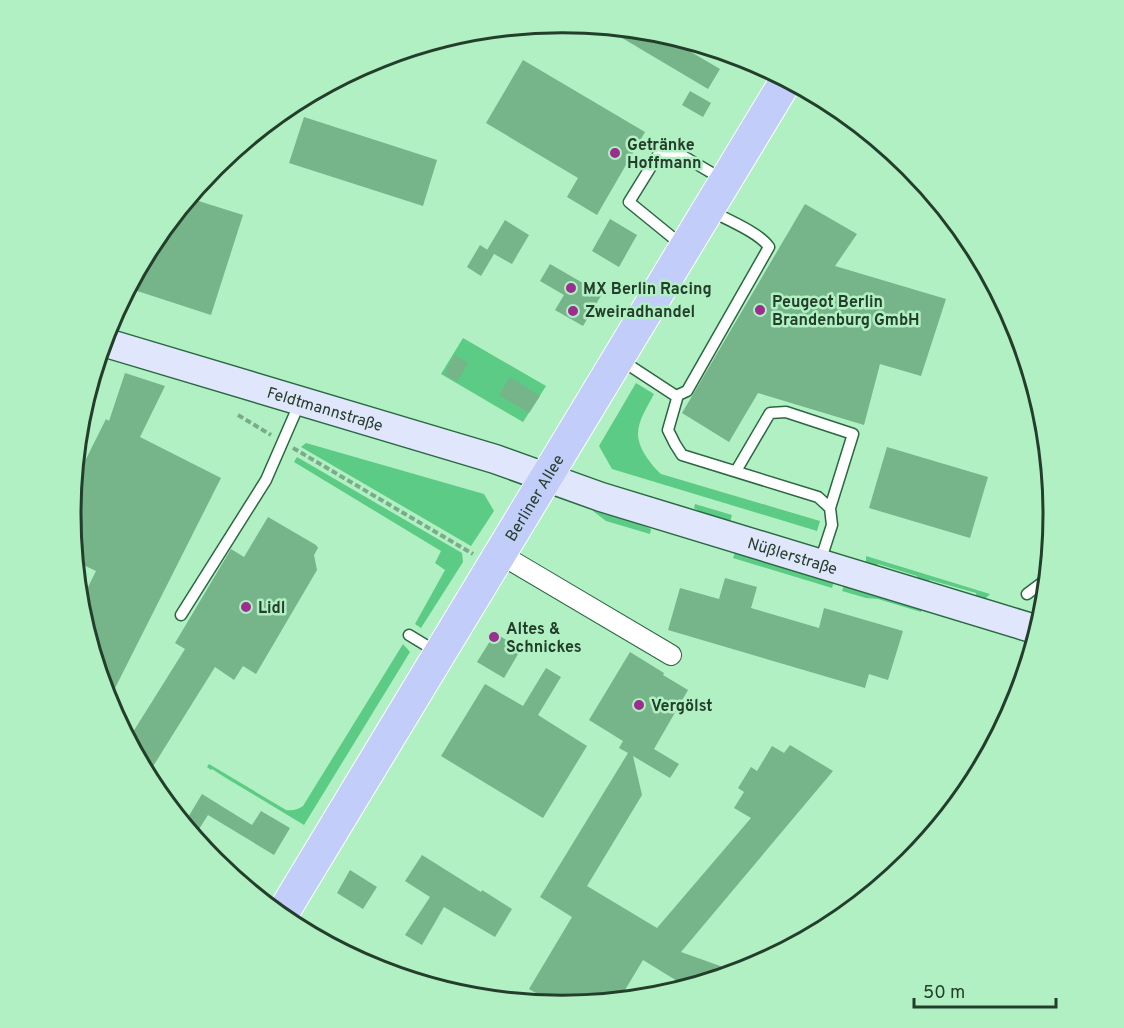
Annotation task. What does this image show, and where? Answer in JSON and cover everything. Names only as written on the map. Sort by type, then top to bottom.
[{"type":"main road","name":"Berliner Allee","points":[[286,908],[440,653],[487,554],[546,478],[782,87]]},
{"type":"street","name":"Feldtmannstraße","points":[[112,345],[495,459],[546,478]]},
{"type":"street","name":"Nüßlerstraße","points":[[546,478],[601,497],[1029,627]]},
{"type":"street","points":[[487,554],[671,655]]},
{"type":"lane","points":[[685,248],[629,202],[660,153],[678,153],[725,181]]},
{"type":"lane","points":[[618,358],[676,396],[687,391],[769,247],[766,242],[751,232],[709,209]]},
{"type":"lane","points":[[678,395],[669,430],[682,454],[818,497],[830,508]]},
{"type":"lane","points":[[181,615],[267,480],[300,402]]},
{"type":"lane","points":[[736,471],[770,413],[786,412],[853,434],[830,508],[832,525],[820,564]]},
{"type":"lane","points":[[1027,594],[1038,586]]},
{"type":"lane","points":[[409,635],[440,653]]},
{"type":"path","points":[[238,415],[282,442],[487,554]]},
{"type":"green space","points":[[463,338],[546,386],[523,422],[441,374]]},
{"type":"green space","points":[[636,383],[654,394],[641,418],[638,434],[640,445],[646,456],[661,474],[820,521],[817,531],[612,469],[599,446]]},
{"type":"green space","points":[[306,443],[484,494],[494,511],[471,546],[301,447]]},
{"type":"green space","points":[[297,457],[462,553],[463,562],[421,628],[415,624],[445,570],[435,563],[441,551],[294,462]]},
{"type":"green space","points":[[695,504],[732,515],[729,526],[694,508]]},
{"type":"green space","points":[[594,509],[628,519],[651,529],[650,534],[606,521],[593,511]]},
{"type":"green space","points":[[735,552],[835,577],[832,588],[733,558]]},
{"type":"green space","points":[[866,556],[990,594],[982,602],[977,600],[976,593],[930,580],[923,585],[919,583],[917,576],[878,564],[872,569],[866,567]]},
{"type":"green space","points":[[846,580],[869,588],[871,594],[913,607],[920,603],[923,604],[921,612],[842,591]]},
{"type":"green space","points":[[403,644],[410,652],[304,825],[207,767],[209,764],[286,810],[294,810],[303,806]]},
{"type":"building","points":[[620,36],[686,49],[720,69],[708,89]]},
{"type":"building","points":[[523,60],[645,132],[597,215],[567,197],[578,178],[486,123]]},
{"type":"building","points":[[690,91],[711,103],[703,117],[682,105]]},
{"type":"building","points":[[304,117],[437,160],[423,206],[289,163]]},
{"type":"building","points":[[197,201],[243,215],[211,315],[136,291],[162,247]]},
{"type":"building","points":[[805,204],[857,234],[835,266],[946,299],[921,376],[880,364],[864,425],[758,393],[729,442],[682,413]]},
{"type":"building","points":[[610,219],[637,235],[619,267],[592,251]]},
{"type":"building","points":[[505,220],[529,235],[512,264],[487,250]]},
{"type":"building","points":[[480,245],[494,254],[481,276],[467,267]]},
{"type":"building","name":"MX Berlin Racing","points":[[550,264],[602,294],[583,326],[555,310],[564,295],[540,281]]},
{"type":"building","points":[[455,355],[468,363],[457,382],[444,374]]},
{"type":"building","points":[[125,373],[165,386],[140,437],[221,478],[115,689],[97,638],[90,608],[87,589],[96,571],[84,565],[81,514],[84,463],[106,419],[109,421]]},
{"type":"building","points":[[510,377],[540,396],[529,413],[499,395]]},
{"type":"building","points":[[887,447],[988,477],[970,538],[869,508]]},
{"type":"building","name":"Lidl","points":[[268,517],[318,548],[314,555],[317,570],[256,674],[243,666],[234,680],[215,667],[153,767],[133,731],[185,649],[175,643],[231,549],[244,557]]},
{"type":"building","points":[[725,578],[757,587],[751,608],[819,628],[824,608],[903,631],[888,680],[869,674],[865,688],[668,630],[680,588],[719,599]]},
{"type":"building","points":[[495,633],[521,649],[504,678],[477,662]]},
{"type":"building","points":[[630,652],[688,690],[654,749],[679,764],[670,778],[633,756],[642,795],[587,886],[657,928],[751,818],[734,808],[744,792],[738,788],[751,767],[757,771],[772,746],[784,753],[790,745],[833,771],[681,952],[723,967],[677,981],[643,960],[624,991],[562,995],[538,994],[529,989],[572,917],[540,897],[628,753],[619,748],[623,741],[589,720]]},
{"type":"building","points":[[546,668],[561,677],[538,715],[587,746],[543,818],[441,756],[485,684],[523,706]]},
{"type":"building","points":[[202,794],[252,825],[261,811],[290,828],[274,855],[208,815],[199,830],[188,817]]},
{"type":"building","points":[[422,855],[512,909],[495,937],[444,907],[422,945],[405,935],[430,897],[405,881]]},
{"type":"building","points":[[350,870],[377,887],[363,909],[337,893]]},
{"type":"place","name":"Getränke Hoffmann","points":[[615,153]]},
{"type":"place","name":"MX Berlin Racing","points":[[571,288]]},
{"type":"place","name":"Peugeot Berlin Brandenburg GmbH","points":[[760,310]]},
{"type":"place","name":"Zweiradhandel","points":[[573,311]]},
{"type":"place","name":"Lidl","points":[[246,607]]},
{"type":"place","name":"Altes & Schnickes","points":[[494,637]]},
{"type":"place","name":"Vergölst","points":[[639,705]]}]
